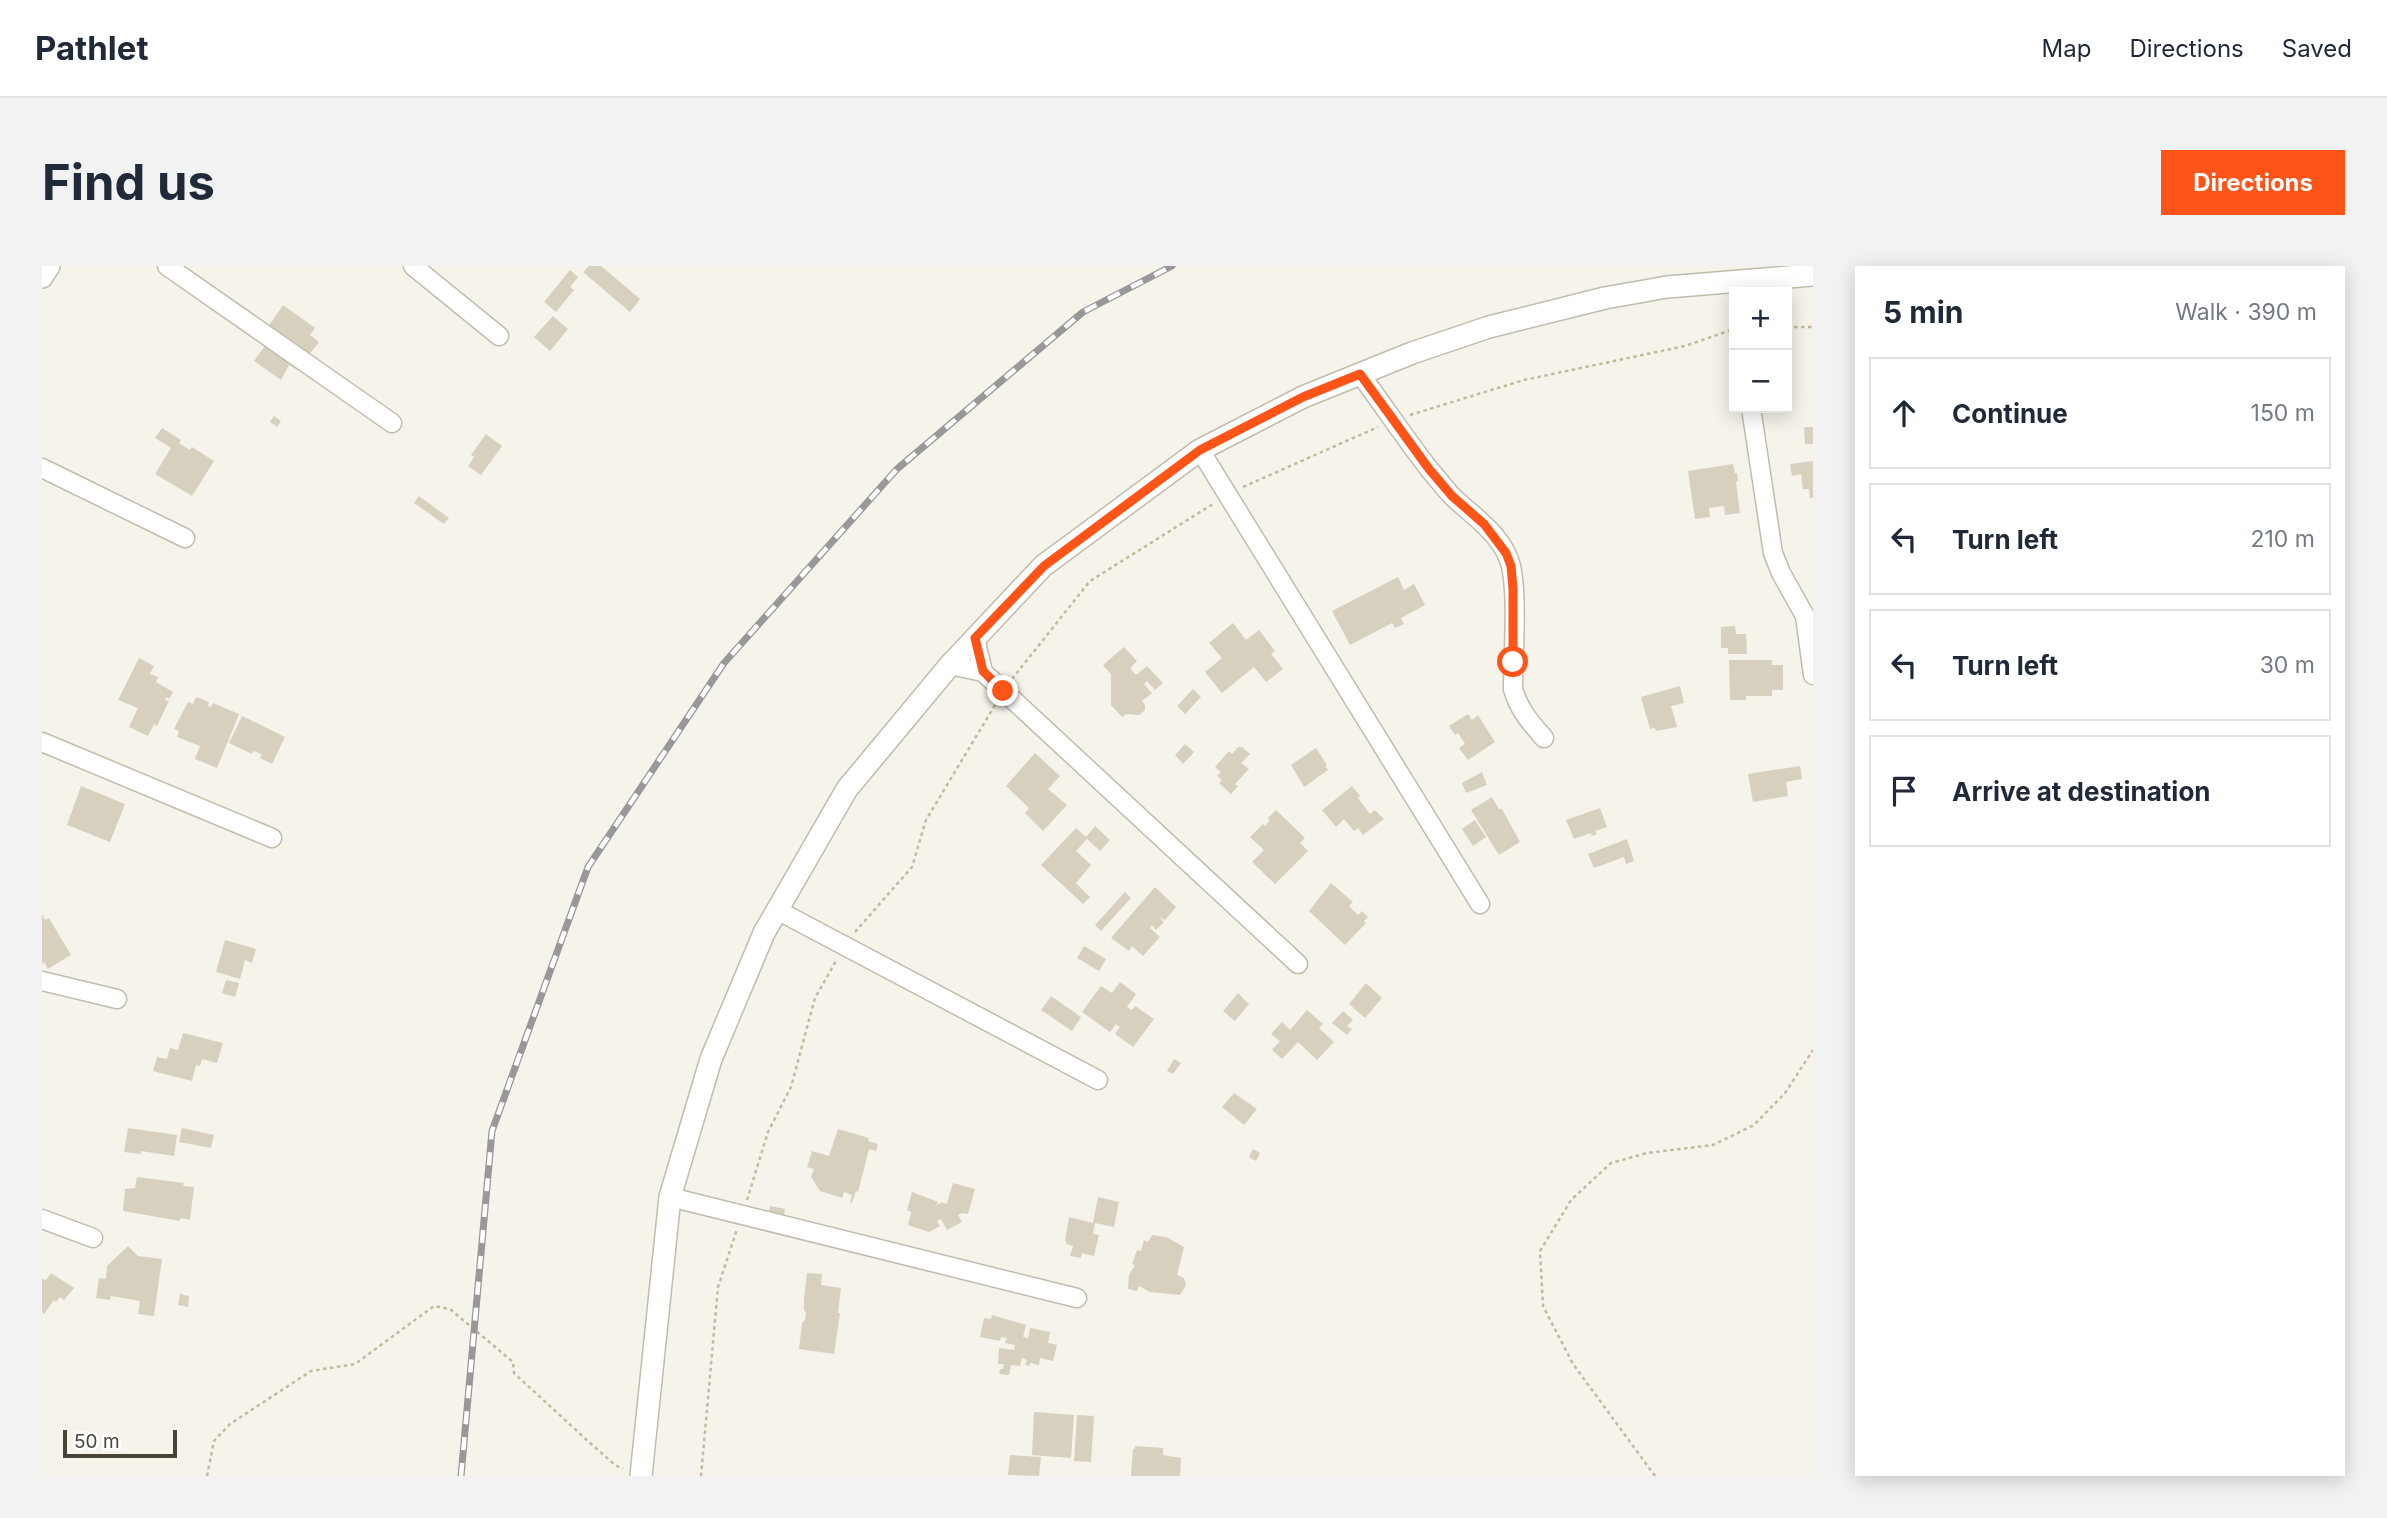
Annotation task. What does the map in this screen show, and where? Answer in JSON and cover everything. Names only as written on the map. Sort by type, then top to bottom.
[{"type":"street","points":[[42,277],[49,266]]},
{"type":"street","points":[[167,266],[392,423]]},
{"type":"street","points":[[413,266],[499,336]]},
{"type":"street","points":[[633,1473],[670,1196],[711,1059],[764,933],[847,789],[950,665],[1044,566],[1200,450],[1303,397],[1360,374],[1489,327],[1605,298],[1667,287],[1735,286],[1813,275]]},
{"type":"street","points":[[1360,374],[1429,469],[1452,496],[1484,524],[1506,553],[1511,566],[1513,589],[1513,689],[1524,717],[1544,738]]},
{"type":"street","points":[[1752,413],[1773,554],[1805,616],[1813,676]]},
{"type":"street","points":[[1200,450],[1480,904]]},
{"type":"street","points":[[42,468],[184,538]]},
{"type":"street","points":[[975,638],[983,671]]},
{"type":"street","points":[[950,665],[983,671],[1298,964]]},
{"type":"street","points":[[42,743],[272,838]]},
{"type":"street","points":[[777,910],[1098,1080]]},
{"type":"street","points":[[42,981],[117,999]]},
{"type":"street","points":[[670,1196],[1077,1298]]},
{"type":"street","points":[[42,1219],[93,1238]]},
{"type":"path","points":[[1792,327],[1813,327]]},
{"type":"path","points":[[1655,1476],[1573,1364],[1543,1306],[1540,1251],[1571,1200],[1611,1163],[1647,1153],[1713,1145],[1754,1125],[1785,1093],[1813,1050]]},
{"type":"path","points":[[207,1476],[214,1441],[230,1424],[311,1371],[355,1364],[434,1306],[450,1309],[513,1362],[514,1373],[615,1465],[633,1473]]},
{"type":"building","points":[[589,266],[601,266],[640,299],[630,312],[583,272]]},
{"type":"building","points":[[570,270],[578,277],[570,287],[574,290],[556,312],[544,302]]},
{"type":"building","points":[[283,305],[315,328],[310,335],[319,342],[297,370],[289,365],[281,380],[254,361],[272,336],[265,331]]},
{"type":"building","points":[[553,316],[568,329],[550,351],[534,337]]},
{"type":"building","points":[[274,416],[281,421],[277,427],[270,422]]},
{"type":"building","points":[[1804,427],[1813,427],[1813,444],[1805,444]]},
{"type":"building","points":[[162,428],[181,440],[179,443],[190,450],[192,447],[214,461],[192,496],[155,474],[171,448],[155,438]]},
{"type":"building","points":[[486,434],[502,446],[481,475],[468,466],[474,457],[471,455]]},
{"type":"building","points":[[1813,461],[1813,498],[1810,498],[1809,489],[1803,489],[1801,474],[1792,476],[1790,464]]},
{"type":"building","points":[[1733,464],[1737,473],[1740,513],[1725,515],[1724,506],[1709,508],[1710,517],[1695,519],[1688,471]]},
{"type":"building","points":[[419,496],[449,518],[444,524],[414,503]]},
{"type":"building","points":[[1398,577],[1404,590],[1414,584],[1425,605],[1401,618],[1404,624],[1395,628],[1392,623],[1350,645],[1332,611]]},
{"type":"building","points":[[1233,623],[1246,640],[1259,630],[1275,651],[1271,654],[1283,669],[1266,682],[1254,667],[1222,693],[1205,672],[1222,658],[1209,643]]},
{"type":"building","points":[[1735,626],[1736,634],[1746,634],[1747,654],[1728,654],[1728,648],[1721,648],[1721,627]]},
{"type":"building","points":[[1124,647],[1137,661],[1130,668],[1136,675],[1147,666],[1163,683],[1155,690],[1147,681],[1144,684],[1152,693],[1142,701],[1145,710],[1139,715],[1126,714],[1122,717],[1111,705],[1111,674],[1103,665]]},
{"type":"building","points":[[139,658],[154,666],[150,674],[158,677],[156,682],[173,692],[169,699],[166,697],[165,700],[169,701],[157,726],[154,724],[148,736],[129,727],[138,708],[118,700]]},
{"type":"building","points":[[1729,660],[1772,660],[1772,665],[1783,665],[1783,690],[1772,690],[1772,696],[1746,696],[1746,700],[1730,700]]},
{"type":"building","points":[[1680,686],[1684,703],[1671,706],[1677,727],[1656,731],[1655,728],[1650,729],[1641,697]]},
{"type":"building","points":[[1193,689],[1201,697],[1185,714],[1177,706]]},
{"type":"building","points":[[196,697],[209,702],[208,706],[211,707],[213,703],[239,714],[217,768],[195,759],[200,746],[177,737],[179,731],[174,729],[188,702],[193,704]]},
{"type":"building","points":[[1468,714],[1472,720],[1478,715],[1495,742],[1468,760],[1459,748],[1465,744],[1449,726]]},
{"type":"building","points":[[242,716],[285,737],[272,764],[260,758],[262,754],[253,751],[252,754],[229,743]]},
{"type":"building","points":[[1185,744],[1194,752],[1183,764],[1175,755]]},
{"type":"building","points":[[1238,747],[1250,754],[1241,763],[1249,769],[1235,784],[1238,786],[1231,794],[1219,783],[1222,780],[1217,776],[1221,772],[1215,767],[1229,751],[1232,754]]},
{"type":"building","points":[[1316,748],[1328,770],[1304,787],[1291,765]]},
{"type":"building","points":[[1035,753],[1060,776],[1048,789],[1067,805],[1043,831],[1025,813],[1029,808],[1006,786]]},
{"type":"building","points":[[1800,766],[1802,779],[1786,782],[1788,796],[1753,802],[1748,774]]},
{"type":"building","points":[[1482,772],[1487,785],[1466,793],[1462,783]]},
{"type":"building","points":[[81,786],[125,804],[110,842],[67,825]]},
{"type":"building","points":[[1352,786],[1370,814],[1375,810],[1384,819],[1363,835],[1358,828],[1354,831],[1344,819],[1336,827],[1322,810]]},
{"type":"building","points":[[1492,797],[1499,809],[1502,809],[1520,842],[1499,855],[1471,810]]},
{"type":"building","points":[[1600,808],[1607,827],[1595,831],[1597,834],[1592,836],[1591,833],[1574,839],[1566,820]]},
{"type":"building","points":[[1276,810],[1305,838],[1300,843],[1308,851],[1275,884],[1252,862],[1264,850],[1250,837],[1263,824],[1265,826]]},
{"type":"building","points":[[1475,820],[1486,837],[1473,846],[1462,829]]},
{"type":"building","points":[[1095,826],[1110,840],[1100,851],[1087,839],[1076,851],[1091,865],[1076,883],[1090,897],[1083,904],[1041,865],[1076,828],[1086,837]]},
{"type":"building","points":[[1627,839],[1634,861],[1626,864],[1624,857],[1594,868],[1588,854]]},
{"type":"building","points":[[1331,883],[1353,902],[1349,906],[1358,915],[1362,911],[1368,917],[1364,921],[1366,923],[1345,945],[1309,911]]},
{"type":"building","points":[[1155,887],[1176,907],[1165,920],[1159,917],[1164,922],[1156,930],[1152,925],[1150,928],[1160,937],[1143,956],[1132,946],[1129,951],[1111,938]]},
{"type":"building","points":[[1125,892],[1131,898],[1101,931],[1095,925]]},
{"type":"building","points":[[42,915],[45,920],[49,918],[71,955],[48,969],[44,962],[42,964]]},
{"type":"building","points":[[225,940],[256,949],[252,963],[245,960],[240,979],[216,972]]},
{"type":"building","points":[[1084,946],[1106,959],[1099,971],[1077,958]]},
{"type":"building","points":[[226,980],[239,983],[235,997],[222,993]]},
{"type":"building","points":[[1120,982],[1136,994],[1127,1007],[1132,1010],[1135,1006],[1154,1019],[1133,1047],[1115,1034],[1120,1027],[1116,1024],[1110,1032],[1082,1012],[1101,986],[1112,993]]},
{"type":"building","points":[[1366,983],[1382,998],[1365,1018],[1349,1004]]},
{"type":"building","points":[[1238,993],[1249,1004],[1235,1021],[1223,1011]]},
{"type":"building","points":[[1051,996],[1081,1017],[1072,1031],[1041,1010]]},
{"type":"building","points":[[1307,1010],[1323,1024],[1319,1028],[1334,1042],[1317,1060],[1298,1042],[1282,1059],[1272,1050],[1280,1041],[1271,1034],[1282,1022],[1290,1030]]},
{"type":"building","points":[[1343,1011],[1353,1020],[1347,1026],[1352,1029],[1347,1035],[1332,1023]]},
{"type":"building","points":[[183,1033],[223,1043],[217,1063],[202,1059],[200,1066],[196,1065],[192,1081],[153,1071],[157,1057],[167,1059],[170,1048],[178,1050]]},
{"type":"building","points":[[1174,1059],[1181,1063],[1173,1074],[1167,1071]]},
{"type":"building","points":[[1234,1093],[1257,1109],[1244,1125],[1222,1107]]},
{"type":"building","points":[[128,1128],[177,1135],[174,1156],[141,1151],[141,1154],[124,1152]]},
{"type":"building","points":[[182,1128],[214,1135],[211,1148],[179,1142]]},
{"type":"building","points":[[838,1129],[869,1138],[868,1141],[878,1144],[876,1151],[869,1149],[858,1192],[856,1191],[852,1203],[852,1195],[844,1192],[842,1198],[820,1191],[811,1177],[814,1169],[807,1167],[812,1151],[829,1156]]},
{"type":"building","points":[[1253,1149],[1260,1153],[1256,1161],[1249,1157]]},
{"type":"building","points":[[137,1177],[184,1183],[183,1186],[194,1187],[190,1220],[180,1218],[180,1221],[123,1211],[125,1189],[135,1188]]},
{"type":"building","points":[[953,1183],[975,1189],[968,1214],[958,1215],[962,1222],[947,1230],[941,1219],[937,1221],[940,1226],[929,1232],[908,1225],[911,1212],[907,1210],[912,1192],[938,1202],[936,1205],[943,1202],[944,1204],[947,1203]]},
{"type":"building","points":[[1098,1197],[1119,1202],[1114,1227],[1095,1223],[1093,1234],[1099,1235],[1094,1256],[1082,1253],[1081,1258],[1070,1256],[1073,1246],[1065,1241],[1069,1217],[1093,1223]]},
{"type":"building","points":[[770,1206],[785,1209],[783,1223],[767,1219]]},
{"type":"building","points":[[1152,1235],[1166,1237],[1184,1247],[1177,1275],[1184,1278],[1186,1285],[1180,1295],[1150,1292],[1139,1286],[1137,1291],[1128,1289],[1129,1275],[1135,1265],[1132,1264],[1137,1250],[1141,1251],[1144,1240],[1148,1242]]},
{"type":"building","points":[[128,1246],[138,1256],[162,1259],[154,1316],[138,1314],[140,1301],[111,1296],[110,1300],[96,1298],[99,1278],[106,1279],[107,1266]]},
{"type":"building","points":[[51,1273],[74,1288],[64,1300],[60,1297],[56,1302],[54,1300],[44,1314],[42,1279],[46,1280]]},
{"type":"building","points":[[807,1273],[822,1274],[821,1285],[841,1288],[834,1354],[799,1349],[806,1313],[804,1299]]},
{"type":"building","points":[[180,1294],[189,1296],[188,1307],[178,1305]]},
{"type":"building","points":[[992,1315],[1026,1325],[1023,1337],[1028,1338],[1030,1328],[1050,1332],[1048,1343],[1057,1345],[1053,1361],[1040,1358],[1039,1365],[1030,1363],[1030,1366],[1025,1365],[1027,1360],[1022,1358],[1020,1366],[1011,1365],[1009,1375],[999,1374],[1004,1364],[998,1364],[999,1348],[1014,1350],[1015,1345],[1005,1343],[1007,1338],[1001,1337],[1000,1341],[980,1337],[984,1318],[991,1319]]},
{"type":"building","points":[[1034,1412],[1074,1415],[1071,1458],[1032,1455]]},
{"type":"building","points":[[1077,1415],[1094,1416],[1091,1462],[1074,1461]]},
{"type":"building","points":[[1135,1446],[1163,1448],[1163,1455],[1181,1458],[1180,1476],[1131,1476]]},
{"type":"building","points":[[1010,1455],[1041,1457],[1039,1476],[1008,1475]]},
{"type":"railway","points":[[461,1476],[492,1131],[588,867],[724,663],[897,469],[1083,312],[1172,266]]},
{"type":"route","points":[[1003,691],[983,671],[975,638],[1044,566],[1200,450],[1303,397],[1360,374],[1429,469],[1452,496],[1484,524],[1506,553],[1511,566],[1513,589],[1513,662]]}]
